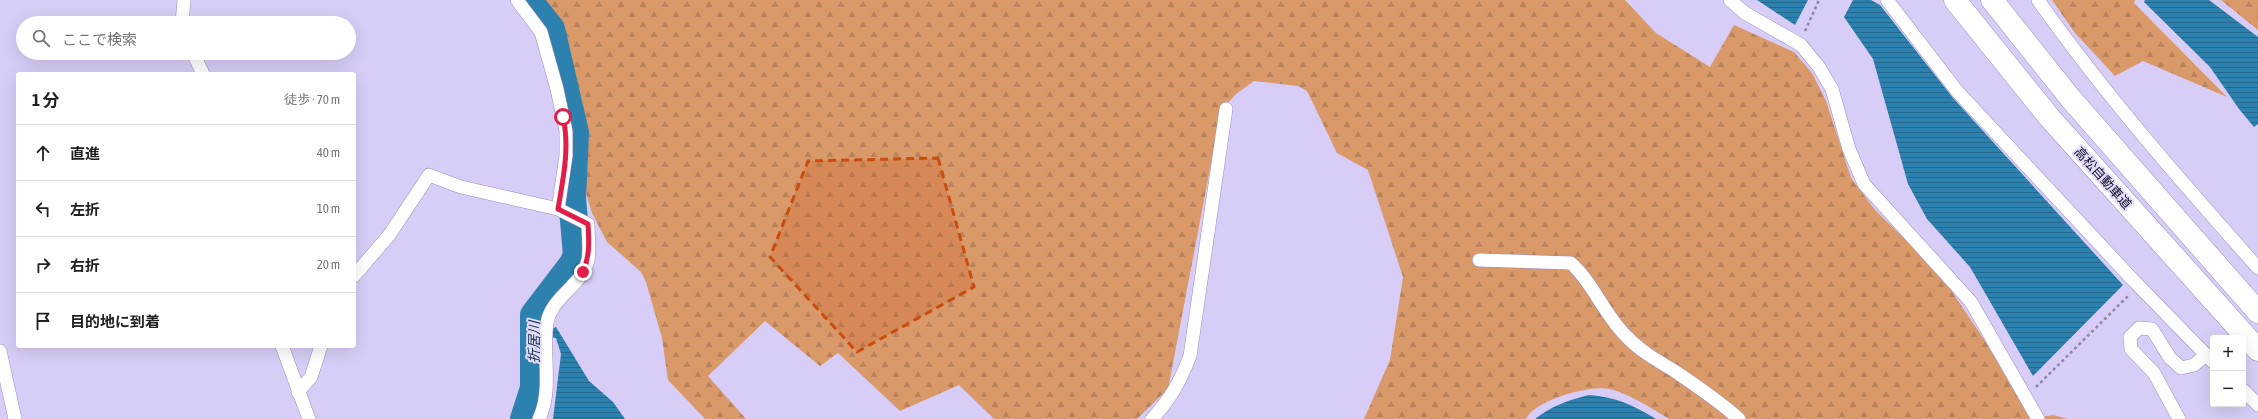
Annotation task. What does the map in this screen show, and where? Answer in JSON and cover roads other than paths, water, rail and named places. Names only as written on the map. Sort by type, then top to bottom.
[{"type":"highway","name":"高松自動車道","points":[[1955,0],[2049,117],[2258,350]]},
{"type":"highway","name":"高松自動車道","points":[[1992,0],[2071,99],[2258,312]]},
{"type":"street","points":[[183,16],[184,0]]},
{"type":"street","points":[[517,0],[541,32],[566,130],[566,156],[562,212]]},
{"type":"street","points":[[1730,0],[1746,13],[1801,45],[1820,67],[1832,89],[1849,149],[1864,184],[1971,302],[2038,419]]},
{"type":"street","points":[[1887,0],[1957,91],[2138,286],[2210,358],[2194,365],[2181,368],[2170,358],[2152,329],[2139,328],[2130,337],[2129,345],[2132,352],[2154,372],[2179,419]]},
{"type":"street","points":[[2038,0],[2078,56],[2176,175],[2258,268]]},
{"type":"street","points":[[196,60],[202,72]]},
{"type":"street","points":[[1152,419],[1166,404],[1178,386],[1190,356],[1226,109]]},
{"type":"street","points":[[356,274],[390,234],[429,175],[461,187],[562,212],[588,224],[588,261],[583,272],[550,309],[546,323],[546,392],[543,411],[539,419]]},
{"type":"street","points":[[1479,260],[1571,263],[1579,270],[1605,312],[1626,336],[1641,350],[1698,386],[1739,419]]},
{"type":"street","points":[[283,348],[309,419]]},
{"type":"street","points":[[298,392],[311,377],[320,348]]},
{"type":"street","points":[[0,351],[15,419]]},
{"type":"street","points":[[2246,393],[2258,405]]},
{"type":"water","points":[[1757,0],[1808,0],[1795,25]]},
{"type":"water","points":[[1853,0],[1871,0],[1880,5],[1953,98],[2123,285],[2033,376],[1970,267],[1927,219],[1908,184],[1873,59],[1844,17]]},
{"type":"water","points":[[2145,0],[2209,0],[2258,37],[2258,124],[2254,127],[2239,109],[2210,67],[2144,2]]},
{"type":"water","points":[[556,327],[589,381],[613,402],[625,419],[553,419],[561,354],[556,338],[552,337],[552,329]]},
{"type":"water","points":[[1589,395],[1624,402],[1656,419],[1535,419],[1547,410],[1560,404]]},
{"type":"waterway","name":"折居川","points":[[524,419],[534,388],[534,315],[573,264],[577,255],[572,198],[575,133],[551,29],[528,0]]}]
